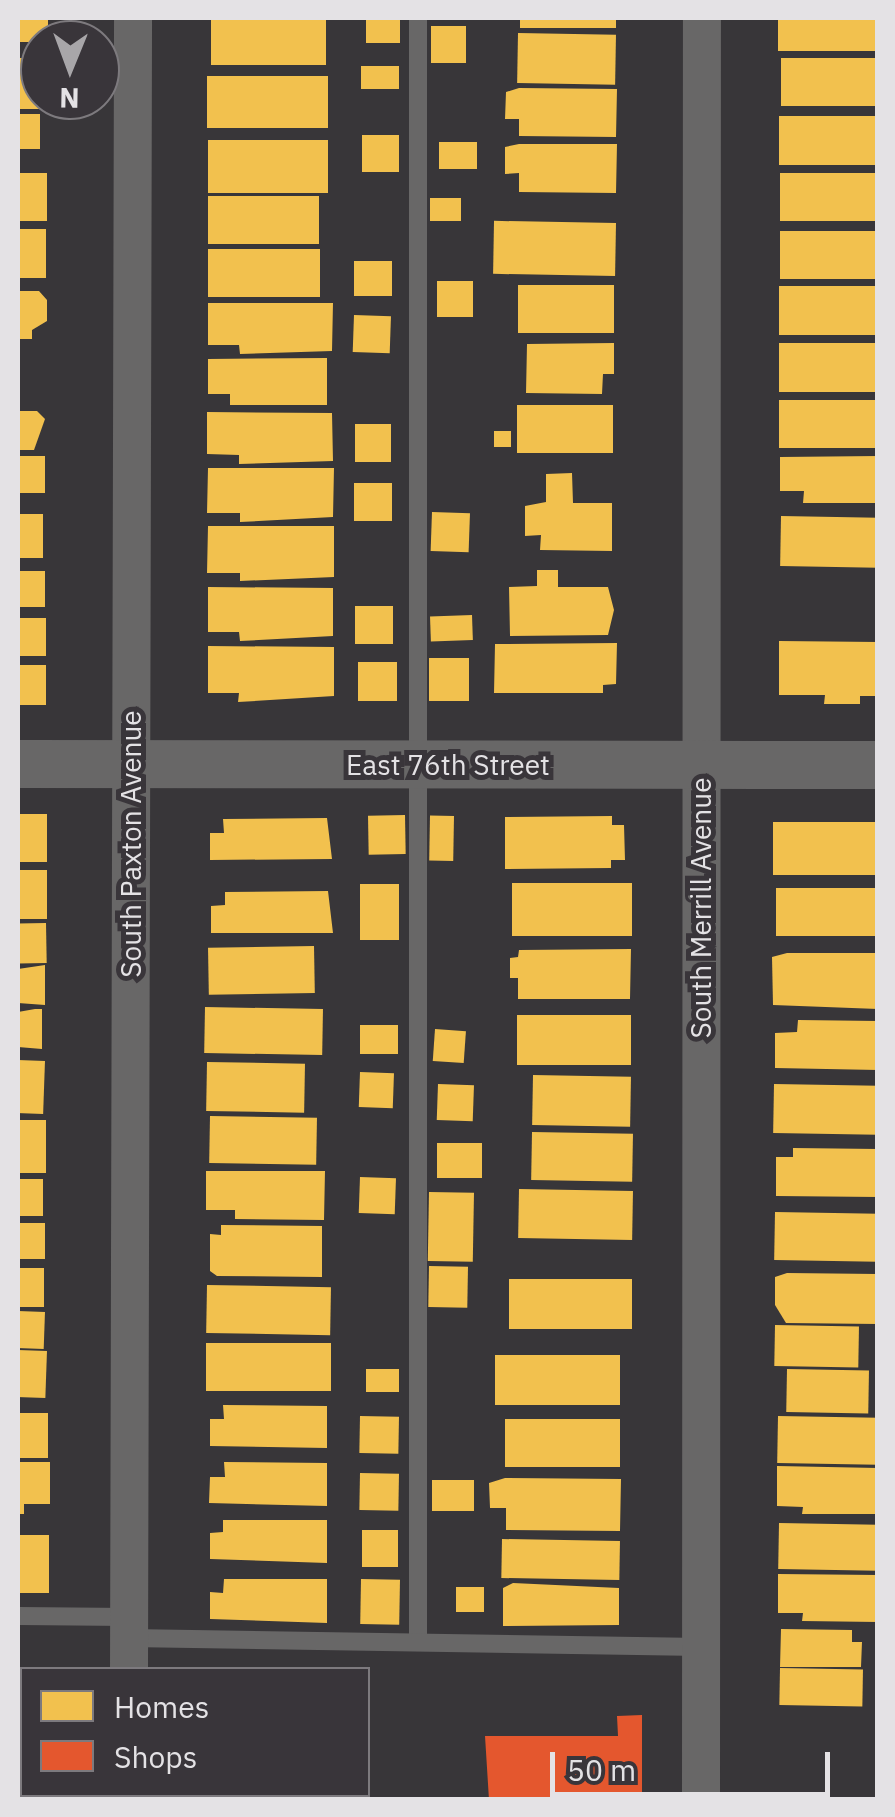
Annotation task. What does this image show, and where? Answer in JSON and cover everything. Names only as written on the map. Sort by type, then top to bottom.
[{"type":"street","name":"South Paxton Avenue","points":[[129,1642],[133,18]]},
{"type":"street","name":"South Merrill Avenue","points":[[700,1800],[702,18]]},
{"type":"street","name":"East 76th Street","points":[[18,764],[878,765]]},
{"type":"lane","points":[[418,18],[418,1642]]},
{"type":"lane","points":[[18,1616],[129,1642],[700,1647]]},
{"type":"building: Homes","points":[[18,18],[48,18],[20,20],[18,42]]},
{"type":"building: Homes","points":[[211,18],[326,18],[326,65],[211,65]]},
{"type":"building: Homes","points":[[366,18],[400,18],[400,43],[366,43]]},
{"type":"building: Homes","points":[[520,18],[616,18],[616,28],[520,28]]},
{"type":"building: Homes","points":[[778,18],[878,18],[878,51],[778,51]]},
{"type":"building: Homes","points":[[431,26],[466,26],[466,63],[431,63]]},
{"type":"building: Homes","points":[[518,33],[616,35],[615,85],[517,83]]},
{"type":"building: Homes","points":[[18,58],[20,58],[20,109]]},
{"type":"building: Homes","points":[[781,58],[877,58],[877,106],[781,106]]},
{"type":"building: Homes","points":[[361,66],[399,66],[399,89],[361,89]]},
{"type":"building: Homes","points":[[207,76],[328,76],[328,128],[207,128]]},
{"type":"building: Homes","points":[[519,88],[617,89],[616,137],[519,136],[519,119],[505,119],[506,92]]},
{"type":"building: Homes","points":[[18,114],[20,120],[40,120],[40,149],[18,149]]},
{"type":"building: Homes","points":[[779,116],[877,116],[877,165],[779,165]]},
{"type":"building: Homes","points":[[362,135],[399,135],[399,172],[362,172]]},
{"type":"building: Homes","points":[[208,140],[328,140],[328,193],[208,193]]},
{"type":"building: Homes","points":[[439,142],[477,142],[477,169],[439,169]]},
{"type":"building: Homes","points":[[617,144],[616,193],[519,192],[519,173],[505,174],[505,147]]},
{"type":"building: Homes","points":[[18,173],[47,173],[47,221],[18,221]]},
{"type":"building: Homes","points":[[780,173],[878,173],[878,221],[780,221]]},
{"type":"building: Homes","points":[[208,196],[319,196],[319,244],[208,244]]},
{"type":"building: Homes","points":[[430,198],[461,198],[461,221],[430,221]]},
{"type":"building: Homes","points":[[494,221],[616,223],[615,276],[493,274]]},
{"type":"building: Homes","points":[[18,229],[46,229],[46,278],[18,278]]},
{"type":"building: Homes","points":[[780,231],[878,231],[878,279],[780,279]]},
{"type":"building: Homes","points":[[208,249],[320,249],[320,297],[208,297]]},
{"type":"building: Homes","points":[[354,261],[392,261],[392,296],[354,296]]},
{"type":"building: Homes","points":[[437,281],[473,281],[473,317],[437,317]]},
{"type":"building: Homes","points":[[518,285],[614,285],[614,333],[518,333]]},
{"type":"building: Homes","points":[[779,286],[878,286],[878,335],[779,335]]},
{"type":"building: Homes","points":[[18,291],[39,291],[47,300],[47,321],[32,330],[32,339],[18,339]]},
{"type":"building: Homes","points":[[208,303],[333,303],[332,351],[240,354],[239,345],[208,345]]},
{"type":"building: Homes","points":[[354,315],[391,316],[390,353],[353,352]]},
{"type":"building: Homes","points":[[614,343],[614,374],[603,374],[602,394],[526,393],[527,344]]},
{"type":"building: Homes","points":[[779,343],[878,343],[878,392],[779,392]]},
{"type":"building: Homes","points":[[327,358],[327,405],[230,405],[230,394],[208,394],[208,359]]},
{"type":"building: Homes","points":[[779,400],[878,400],[878,448],[779,448]]},
{"type":"building: Homes","points":[[517,405],[613,405],[613,453],[517,453]]},
{"type":"building: Homes","points":[[18,411],[37,411],[45,419],[34,450],[18,450]]},
{"type":"building: Homes","points":[[207,412],[332,413],[333,461],[239,464],[239,455],[207,454]]},
{"type":"building: Homes","points":[[355,424],[391,424],[391,462],[355,462]]},
{"type":"building: Homes","points":[[494,431],[511,431],[511,447],[494,447]]},
{"type":"building: Homes","points":[[18,456],[45,456],[45,493],[18,493]]},
{"type":"building: Homes","points":[[878,456],[878,503],[803,503],[804,491],[780,491],[780,457]]},
{"type":"building: Homes","points":[[208,468],[334,468],[333,517],[240,522],[240,513],[207,513]]},
{"type":"building: Homes","points":[[572,473],[573,503],[612,503],[612,551],[540,550],[541,535],[525,536],[525,506],[546,502],[546,474]]},
{"type":"building: Homes","points":[[354,483],[392,483],[392,521],[354,521]]},
{"type":"building: Homes","points":[[432,512],[470,513],[469,552],[431,551]]},
{"type":"building: Homes","points":[[18,514],[43,514],[43,558],[18,558]]},
{"type":"building: Homes","points":[[781,516],[878,518],[877,568],[780,566]]},
{"type":"building: Homes","points":[[208,526],[334,526],[334,577],[240,581],[240,573],[207,573]]},
{"type":"building: Homes","points":[[537,570],[558,570],[558,587],[608,587],[614,610],[608,635],[510,636],[509,587],[537,586]]},
{"type":"building: Homes","points":[[18,571],[45,571],[45,607],[18,607]]},
{"type":"building: Homes","points":[[208,587],[333,588],[333,636],[240,641],[239,632],[208,632]]},
{"type":"building: Homes","points":[[355,606],[393,606],[393,644],[355,644]]},
{"type":"building: Homes","points":[[472,615],[473,640],[431,641],[430,616]]},
{"type":"building: Homes","points":[[18,618],[46,618],[46,656],[18,656]]},
{"type":"building: Homes","points":[[779,641],[878,642],[878,696],[860,696],[860,704],[824,704],[825,695],[779,695]]},
{"type":"building: Homes","points":[[617,643],[616,684],[603,685],[603,693],[494,693],[495,644]]},
{"type":"building: Homes","points":[[208,646],[334,647],[334,696],[238,702],[239,693],[208,693]]},
{"type":"building: Homes","points":[[429,658],[469,658],[469,701],[429,701]]},
{"type":"building: Homes","points":[[358,662],[397,662],[397,701],[358,701]]},
{"type":"building: Homes","points":[[18,665],[46,665],[46,705],[18,705]]},
{"type":"building: Homes","points":[[18,814],[47,814],[47,862],[18,862]]},
{"type":"building: Homes","points":[[405,815],[406,854],[369,855],[368,816]]},
{"type":"building: Homes","points":[[430,816],[454,816],[453,861],[429,861]]},
{"type":"building: Homes","points":[[612,816],[612,825],[624,825],[625,860],[611,860],[611,868],[505,869],[505,817]]},
{"type":"building: Homes","points":[[327,818],[332,859],[210,860],[210,833],[224,833],[223,819]]},
{"type":"building: Homes","points":[[773,822],[878,822],[878,875],[773,875]]},
{"type":"building: Homes","points":[[18,870],[47,870],[47,919],[18,919]]},
{"type":"building: Homes","points":[[512,883],[632,883],[632,936],[512,936]]},
{"type":"building: Homes","points":[[360,884],[399,884],[399,940],[360,940]]},
{"type":"building: Homes","points":[[776,888],[878,888],[878,936],[776,936]]},
{"type":"building: Homes","points":[[328,891],[333,933],[211,933],[211,906],[225,905],[225,892]]},
{"type":"building: Homes","points":[[18,923],[46,923],[47,963],[19,963]]},
{"type":"building: Homes","points":[[314,946],[315,993],[209,995],[208,948]]},
{"type":"building: Homes","points":[[631,949],[630,999],[518,999],[518,978],[510,978],[510,958],[518,957],[519,950]]},
{"type":"building: Homes","points":[[787,953],[878,953],[878,1009],[773,1005],[772,957]]},
{"type":"building: Homes","points":[[45,965],[45,1005],[18,1003],[18,969]]},
{"type":"building: Homes","points":[[205,1007],[323,1009],[322,1055],[204,1053]]},
{"type":"building: Homes","points":[[42,1009],[42,1049],[18,1047],[18,1012]]},
{"type":"building: Homes","points":[[517,1015],[631,1015],[631,1065],[517,1065]]},
{"type":"building: Homes","points":[[798,1020],[878,1021],[878,1070],[775,1068],[775,1033],[797,1032]]},
{"type":"building: Homes","points":[[360,1025],[398,1025],[398,1054],[360,1054]]},
{"type":"building: Homes","points":[[435,1029],[466,1031],[464,1063],[433,1061]]},
{"type":"building: Homes","points":[[18,1060],[45,1061],[43,1114],[18,1113]]},
{"type":"building: Homes","points":[[207,1062],[305,1064],[304,1113],[206,1111]]},
{"type":"building: Homes","points":[[360,1072],[394,1073],[393,1108],[359,1107]]},
{"type":"building: Homes","points":[[533,1075],[631,1077],[630,1127],[532,1125]]},
{"type":"building: Homes","points":[[438,1084],[474,1085],[473,1121],[437,1120]]},
{"type":"building: Homes","points":[[774,1084],[878,1086],[877,1135],[773,1133]]},
{"type":"building: Homes","points":[[210,1116],[317,1118],[316,1165],[209,1163]]},
{"type":"building: Homes","points":[[18,1120],[46,1120],[46,1173],[18,1173]]},
{"type":"building: Homes","points":[[532,1132],[633,1134],[632,1182],[531,1180]]},
{"type":"building: Homes","points":[[437,1143],[482,1143],[482,1178],[437,1178]]},
{"type":"building: Homes","points":[[793,1148],[878,1149],[878,1197],[776,1196],[776,1157],[793,1157]]},
{"type":"building: Homes","points":[[206,1171],[325,1171],[324,1220],[235,1219],[235,1210],[206,1210]]},
{"type":"building: Homes","points":[[360,1177],[396,1178],[395,1214],[359,1213]]},
{"type":"building: Homes","points":[[18,1179],[43,1179],[43,1216],[18,1216]]},
{"type":"building: Homes","points":[[519,1189],[633,1191],[632,1240],[518,1238]]},
{"type":"building: Homes","points":[[429,1192],[474,1193],[473,1262],[428,1261]]},
{"type":"building: Homes","points":[[775,1212],[878,1214],[877,1262],[774,1260]]},
{"type":"building: Homes","points":[[18,1223],[45,1223],[45,1259],[18,1259]]},
{"type":"building: Homes","points":[[221,1225],[322,1226],[322,1277],[217,1276],[210,1271],[210,1234],[221,1235]]},
{"type":"building: Homes","points":[[429,1266],[468,1267],[467,1308],[428,1307]]},
{"type":"building: Homes","points":[[18,1268],[44,1268],[44,1307],[18,1307]]},
{"type":"building: Homes","points":[[787,1273],[878,1274],[878,1324],[786,1323],[775,1305],[775,1277]]},
{"type":"building: Homes","points":[[509,1279],[632,1279],[632,1329],[509,1329]]},
{"type":"building: Homes","points":[[207,1285],[331,1287],[330,1335],[206,1333]]},
{"type":"building: Homes","points":[[18,1311],[45,1312],[44,1349],[18,1348]]},
{"type":"building: Homes","points":[[775,1325],[859,1326],[858,1367],[774,1366]]},
{"type":"building: Homes","points":[[206,1343],[331,1343],[331,1391],[206,1391]]},
{"type":"building: Homes","points":[[18,1350],[47,1351],[45,1398],[18,1397]]},
{"type":"building: Homes","points":[[495,1355],[620,1355],[620,1405],[495,1405]]},
{"type":"building: Homes","points":[[366,1369],[399,1369],[399,1392],[366,1392]]},
{"type":"building: Homes","points":[[787,1369],[869,1370],[868,1413],[786,1412]]},
{"type":"building: Homes","points":[[223,1405],[327,1406],[327,1448],[210,1446],[210,1419],[224,1419]]},
{"type":"building: Homes","points":[[18,1413],[48,1413],[48,1458],[18,1458]]},
{"type":"building: Homes","points":[[360,1416],[399,1417],[398,1454],[359,1453]]},
{"type":"building: Homes","points":[[778,1416],[878,1418],[877,1465],[777,1463]]},
{"type":"building: Homes","points":[[505,1419],[620,1419],[620,1467],[505,1467]]},
{"type":"building: Homes","points":[[18,1462],[50,1462],[50,1504],[24,1504],[24,1514],[18,1514]]},
{"type":"building: Homes","points":[[224,1462],[327,1463],[327,1506],[209,1503],[210,1477],[225,1477]]},
{"type":"building: Homes","points":[[777,1466],[878,1468],[878,1514],[802,1514],[803,1507],[777,1506]]},
{"type":"building: Homes","points":[[360,1473],[399,1474],[398,1511],[359,1510]]},
{"type":"building: Homes","points":[[505,1478],[621,1479],[620,1531],[506,1530],[506,1508],[490,1508],[489,1483]]},
{"type":"building: Homes","points":[[432,1480],[474,1480],[474,1511],[432,1511]]},
{"type":"building: Homes","points":[[223,1520],[327,1520],[327,1563],[210,1559],[210,1533],[223,1532]]},
{"type":"building: Homes","points":[[779,1523],[878,1525],[877,1571],[778,1569]]},
{"type":"building: Homes","points":[[362,1530],[398,1530],[398,1567],[362,1567]]},
{"type":"building: Homes","points":[[18,1535],[49,1535],[49,1593],[18,1593]]},
{"type":"building: Homes","points":[[502,1539],[620,1541],[619,1580],[501,1578]]},
{"type":"building: Homes","points":[[778,1574],[878,1575],[878,1622],[802,1621],[803,1613],[778,1613]]},
{"type":"building: Homes","points":[[224,1579],[327,1579],[327,1623],[210,1619],[210,1592],[223,1593]]},
{"type":"building: Homes","points":[[361,1579],[400,1580],[399,1625],[360,1624]]},
{"type":"building: Homes","points":[[513,1583],[619,1588],[619,1625],[503,1626],[503,1588]]},
{"type":"building: Homes","points":[[456,1587],[484,1587],[484,1612],[456,1612]]},
{"type":"building: Homes","points":[[781,1629],[852,1630],[852,1642],[862,1642],[861,1667],[780,1667]]},
{"type":"building: Homes","points":[[780,1668],[863,1669],[862,1706],[779,1705]]},
{"type":"building: Shops","points":[[642,1715],[642,1800],[489,1800],[485,1736],[618,1736],[617,1716]]}]
